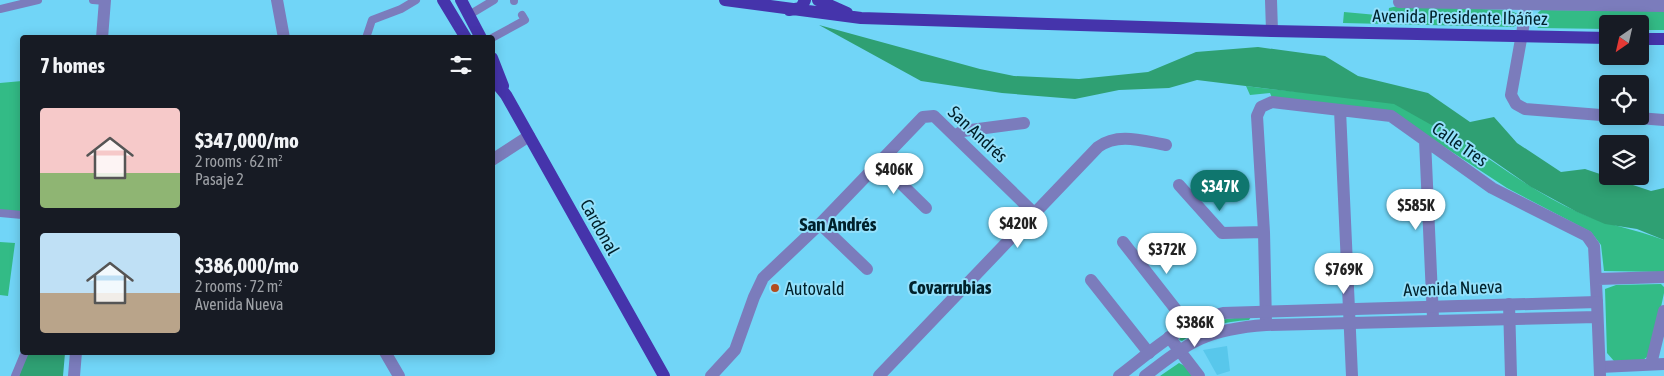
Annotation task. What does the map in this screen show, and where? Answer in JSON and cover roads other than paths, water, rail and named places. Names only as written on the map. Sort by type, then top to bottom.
[{"type":"main road","points":[[443,0],[464,35]]},
{"type":"main road","points":[[461,0],[479,35]]},
{"type":"main road","name":"Avenida Presidente Ibáñez","points":[[725,0],[789,10],[861,18],[1272,31],[1599,38]]},
{"type":"main road","points":[[789,10],[801,8],[805,0]]},
{"type":"main road","name":"Avenida Presidente Ibáñez","points":[[818,0],[861,18]]},
{"type":"main road","points":[[1649,39],[1664,39]]},
{"type":"main road","name":"Cardonal","points":[[495,66],[506,95],[664,376]]},
{"type":"main road","name":"Cardonal","points":[[495,82],[506,95]]},
{"type":"street","points":[[102,35],[105,0]]},
{"type":"street","points":[[277,0],[283,35]]},
{"type":"street","points":[[1271,0],[1272,31]]},
{"type":"street","points":[[1399,2],[1528,2],[1664,6]]},
{"type":"street","points":[[1528,2],[1511,95],[1520,107],[1582,115],[1664,120]]},
{"type":"street","name":"Calle Tres","points":[[1264,232],[1257,116],[1261,106],[1272,102],[1391,116],[1492,188],[1591,239],[1594,246],[1598,279]]},
{"type":"street","points":[[1340,110],[1352,376]]},
{"type":"street","name":"San Andrés","points":[[711,376],[734,350],[763,278],[820,224],[923,117],[934,116],[956,135],[1034,213]]},
{"type":"street","points":[[956,135],[963,131],[1024,123]]},
{"type":"street","points":[[495,158],[529,136]]},
{"type":"street","points":[[879,376],[1034,213],[1108,139],[1120,138],[1166,146]]},
{"type":"street","points":[[1424,140],[1433,321]]},
{"type":"street","points":[[880,163],[926,208]]},
{"type":"street","points":[[1179,185],[1222,233],[1264,232],[1266,325]]},
{"type":"street","points":[[820,224],[867,270]]},
{"type":"street","points":[[1123,242],[1188,325]]},
{"type":"street","points":[[1664,277],[1598,279],[1600,371],[1658,364],[1664,311]]},
{"type":"street","points":[[1091,280],[1149,353]]},
{"type":"street","name":"Avenida Nueva","points":[[1119,376],[1188,325],[1223,313],[1597,302]]},
{"type":"street","points":[[1509,304],[1511,376]]},
{"type":"street","name":"Avenida Nueva","points":[[1145,376],[1179,350],[1199,338],[1219,331],[1266,325],[1598,317]]},
{"type":"street","points":[[1169,338],[1199,376]]},
{"type":"street","points":[[74,376],[76,355]]},
{"type":"street","points":[[387,355],[399,376]]},
{"type":"lane","points":[[0,9],[38,0]]},
{"type":"lane","points":[[93,0],[105,0]]},
{"type":"lane","points":[[367,35],[372,20],[401,9],[416,0]]},
{"type":"lane","points":[[469,15],[494,0]]},
{"type":"lane","points":[[495,36],[525,20],[522,15]]},
{"type":"lane","points":[[0,213],[20,215]]},
{"type":"lane","points":[[16,376],[25,355]]},
{"type":"place","name":"Autovald","points":[[775,288]]},
{"type":"district","name":"San Andrés","points":[[838,224]]},
{"type":"district","name":"Covarrubias","points":[[950,287]]}]
